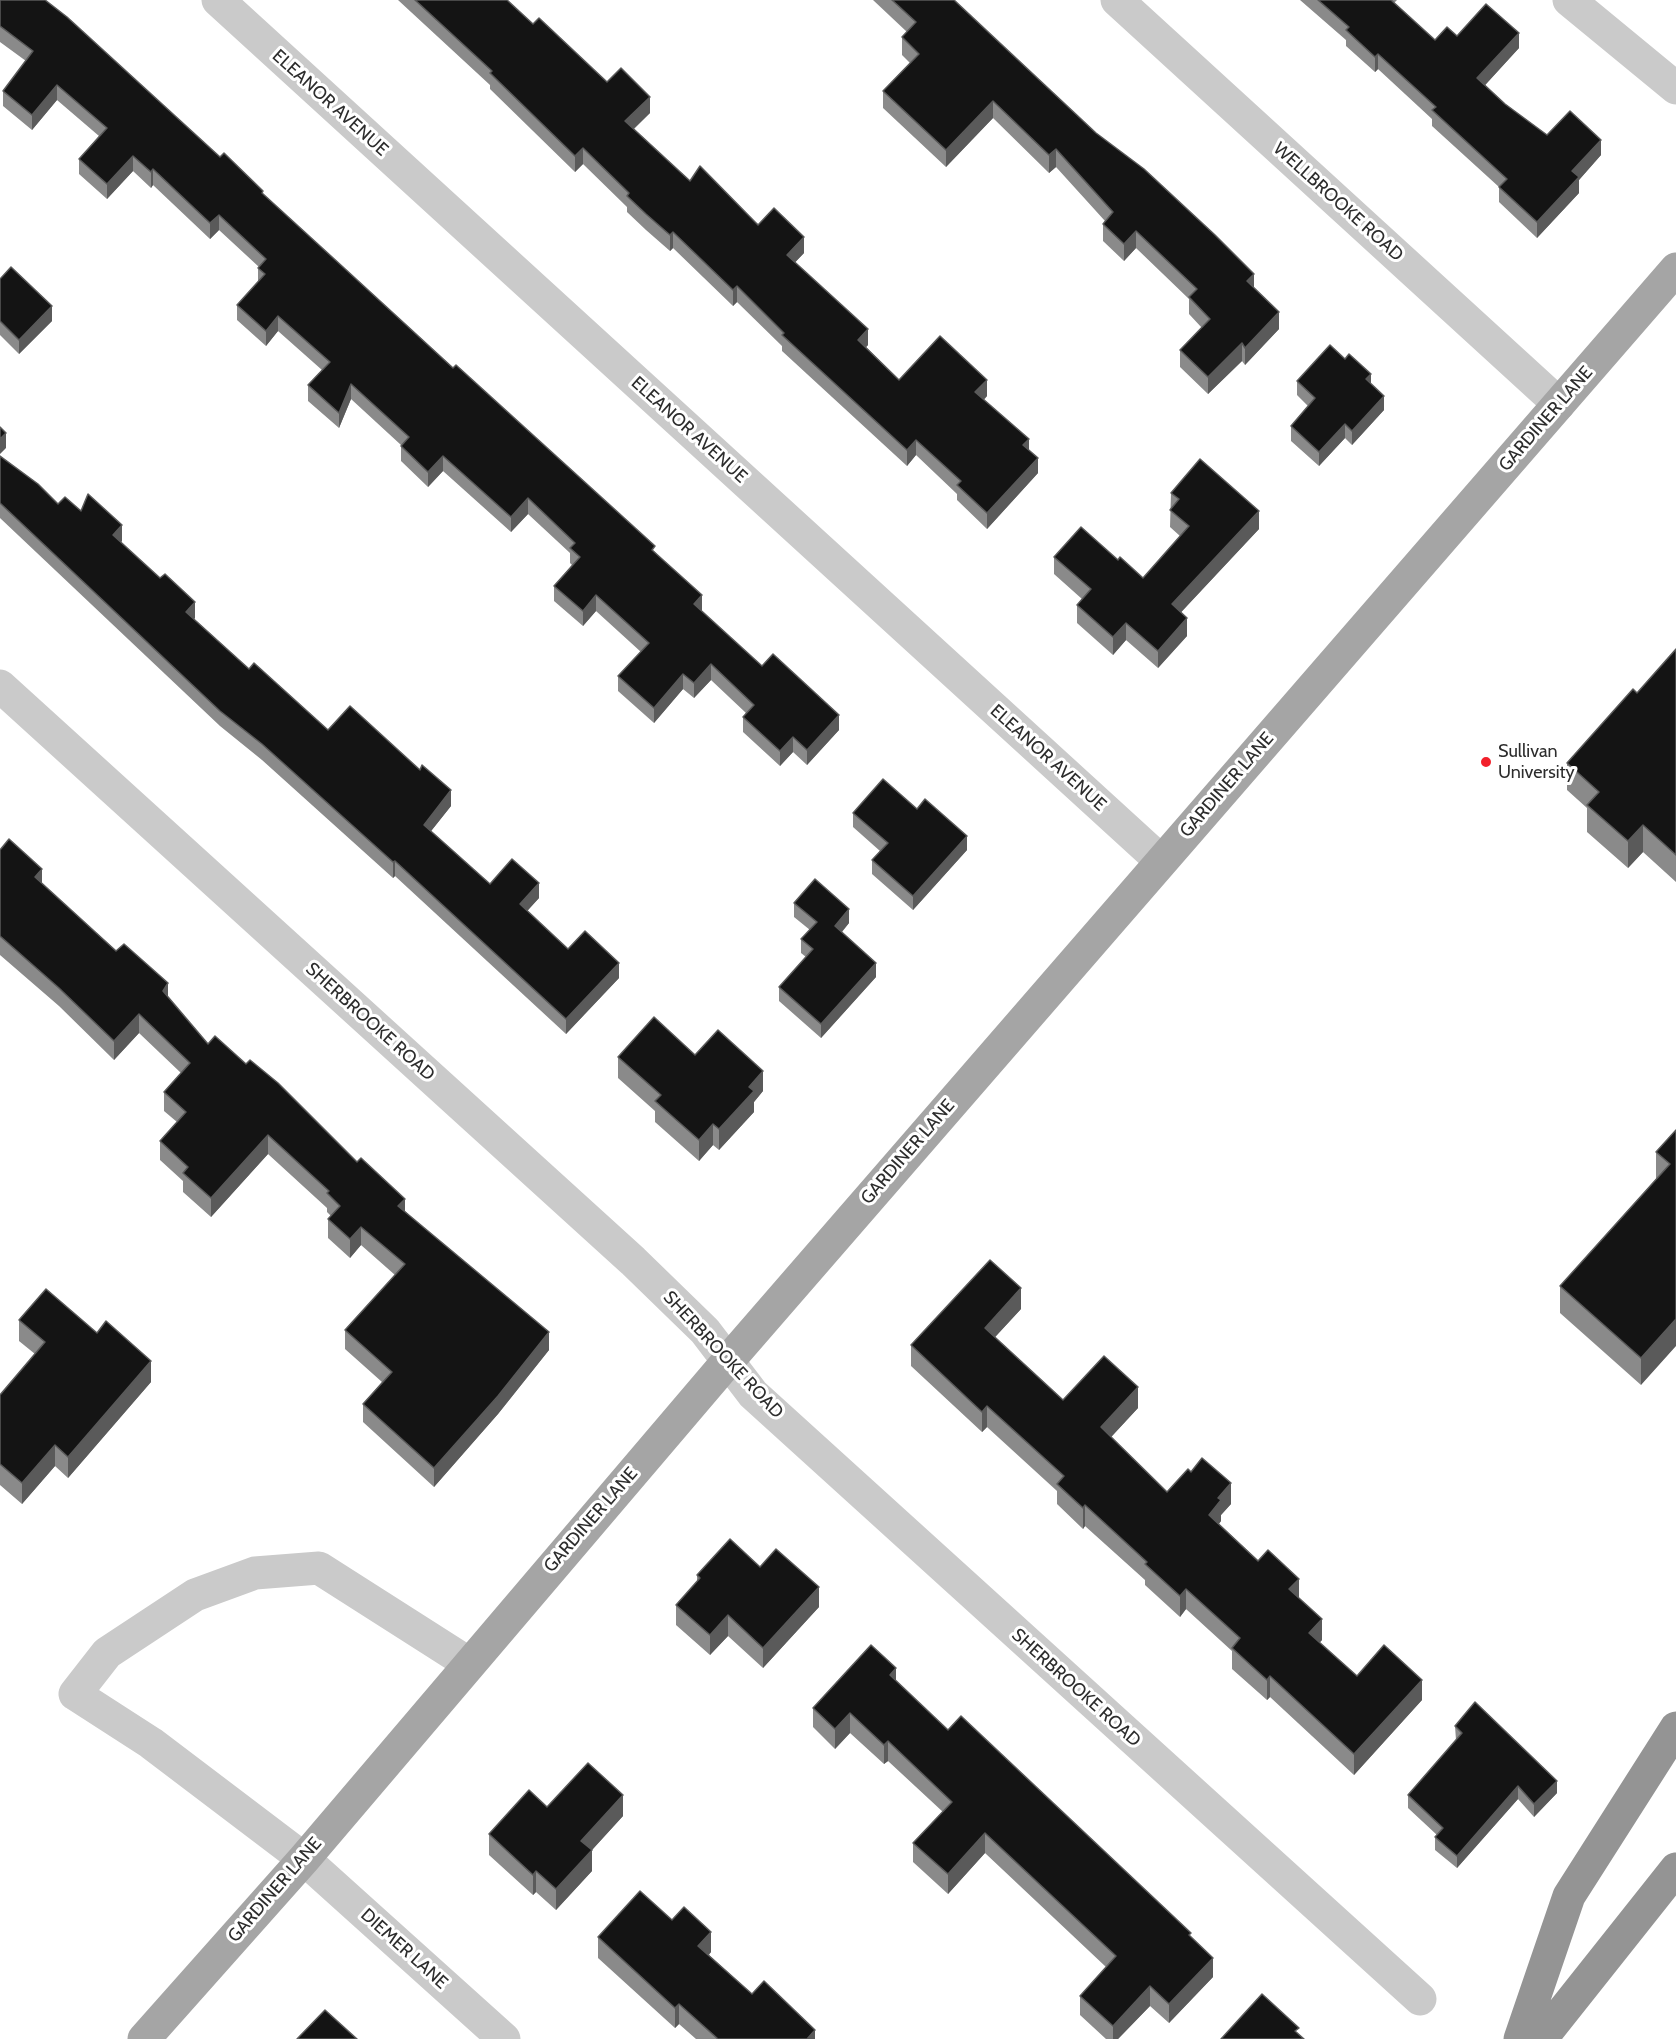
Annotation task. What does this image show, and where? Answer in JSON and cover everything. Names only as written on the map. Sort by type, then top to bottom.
[{"type":"highway","points":[[1520,2039],[1569,1896],[1676,1728]]},
{"type":"highway","points":[[1541,2039],[1676,1869]]},
{"type":"main road","name":"GARDINER LANE","points":[[144,2039],[303,1859],[728,1360],[1676,269]]},
{"type":"street","name":"ELEANOR AVENUE","points":[[218,0],[1161,861]]},
{"type":"street","name":"WELLBROOKE ROAD","points":[[1117,0],[1559,404]]},
{"type":"street","points":[[1569,0],[1676,88]]},
{"type":"street","name":"SHERBROOKE ROAD","points":[[0,686],[624,1253],[705,1331],[762,1402],[1420,2000]]},
{"type":"street","name":"DIEMER LANE","points":[[468,1663],[320,1569],[255,1573],[195,1595],[106,1653],[75,1694],[152,1743],[303,1859],[504,2039]]},
{"type":"building","points":[[0,0],[45,0],[67,17],[220,157],[224,153],[263,191],[262,193],[453,368],[456,365],[655,546],[652,550],[702,595],[694,604],[762,666],[773,654],[839,715],[807,750],[793,737],[780,751],[743,717],[754,705],[711,664],[694,683],[683,674],[654,708],[618,676],[649,643],[596,595],[583,611],[554,586],[580,557],[570,548],[575,543],[528,498],[511,517],[443,456],[428,472],[401,446],[409,437],[351,384],[339,413],[308,385],[330,362],[278,316],[266,331],[237,305],[265,274],[258,268],[266,259],[219,215],[210,223],[153,169],[151,172],[133,156],[107,184],[79,159],[107,128],[57,85],[32,115],[3,91],[33,51],[0,26]]},
{"type":"building","points":[[415,0],[507,0],[533,24],[539,18],[607,82],[621,68],[650,97],[625,121],[690,181],[700,166],[758,225],[774,208],[804,237],[787,255],[868,329],[858,340],[899,380],[940,336],[987,380],[975,392],[1029,439],[1023,445],[1038,458],[987,513],[957,485],[961,481],[916,440],[907,450],[782,335],[784,333],[737,286],[733,290],[673,232],[670,235],[646,214],[627,196],[629,193],[583,148],[575,156],[490,73],[492,71]]},
{"type":"building","points":[[892,0],[954,0],[1096,133],[1144,169],[1215,235],[1254,274],[1247,281],[1279,312],[1245,348],[1242,343],[1208,377],[1180,350],[1210,319],[1189,297],[1197,289],[1136,231],[1124,244],[1103,224],[1113,212],[1056,149],[1049,155],[993,101],[946,150],[883,91],[919,54],[902,37],[916,22]]},
{"type":"building","points":[[1318,0],[1391,0],[1435,40],[1447,27],[1457,36],[1486,4],[1519,33],[1477,78],[1505,104],[1547,135],[1570,111],[1601,140],[1572,171],[1579,177],[1537,222],[1499,187],[1507,179],[1432,110],[1436,107],[1378,54],[1375,57],[1346,30],[1349,27]]},
{"type":"building","points":[[11,267],[52,306],[19,340],[0,321],[0,279]]},
{"type":"building","points":[[1330,345],[1345,359],[1349,354],[1371,374],[1366,379],[1384,396],[1352,431],[1345,424],[1319,452],[1291,426],[1315,398],[1297,381]]},
{"type":"building","points":[[0,427],[6,433],[0,439]]},
{"type":"building","points":[[0,456],[38,484],[58,504],[65,497],[81,511],[88,494],[122,525],[113,535],[160,578],[165,574],[195,602],[186,612],[249,669],[254,663],[328,730],[350,706],[420,770],[422,765],[451,790],[424,825],[490,884],[512,859],[539,883],[520,904],[568,949],[585,931],[619,963],[566,1019],[395,861],[393,862],[262,744],[220,711],[0,503]]},
{"type":"building","points":[[1200,459],[1259,511],[1172,604],[1187,618],[1158,651],[1126,623],[1113,637],[1077,605],[1091,589],[1054,557],[1081,527],[1118,560],[1120,557],[1143,578],[1189,526],[1170,510],[1179,499],[1171,493]]},
{"type":"building","points":[[1676,649],[1676,855],[1643,825],[1628,841],[1587,805],[1599,792],[1567,763],[1633,689],[1637,693]]},
{"type":"building","points":[[883,779],[917,809],[925,799],[967,836],[913,896],[872,860],[888,843],[853,813]]},
{"type":"building","points":[[9,839],[42,869],[35,877],[116,951],[124,944],[168,983],[163,991],[208,1044],[215,1036],[246,1064],[250,1060],[278,1083],[357,1162],[361,1158],[405,1199],[398,1206],[549,1332],[498,1396],[434,1468],[363,1404],[392,1372],[345,1330],[405,1264],[361,1227],[350,1239],[328,1219],[340,1206],[327,1193],[329,1191],[268,1135],[211,1198],[183,1173],[188,1167],[160,1141],[186,1112],[164,1092],[190,1063],[139,1014],[114,1041],[0,936],[0,850]]},
{"type":"building","points":[[815,879],[849,909],[835,926],[876,963],[821,1024],[779,987],[813,949],[801,939],[817,922],[794,903]]},
{"type":"building","points":[[654,1017],[695,1055],[718,1030],[763,1071],[749,1087],[754,1091],[719,1129],[713,1124],[699,1140],[655,1101],[661,1095],[618,1057]]},
{"type":"building","points":[[1676,1130],[1676,1319],[1641,1358],[1560,1286],[1670,1164],[1656,1152]]},
{"type":"building","points":[[990,1260],[1021,1288],[985,1328],[1063,1400],[1104,1356],[1138,1387],[1101,1427],[1167,1492],[1188,1469],[1191,1472],[1202,1458],[1231,1483],[1218,1498],[1221,1500],[1209,1515],[1258,1561],[1268,1550],[1299,1579],[1289,1589],[1322,1619],[1309,1633],[1357,1676],[1384,1645],[1422,1680],[1354,1754],[1270,1676],[1267,1680],[1232,1648],[1240,1638],[1186,1589],[1180,1596],[1085,1505],[1083,1508],[1057,1484],[1064,1476],[987,1406],[982,1412],[911,1345]]},
{"type":"building","points":[[46,1289],[97,1333],[106,1321],[151,1361],[68,1457],[55,1445],[22,1483],[0,1464],[0,1395],[45,1342],[19,1320]]},
{"type":"building","points":[[730,1539],[760,1567],[776,1549],[819,1587],[763,1648],[728,1615],[710,1635],[676,1605],[700,1578],[697,1575]]},
{"type":"building","points":[[871,1645],[896,1668],[890,1675],[948,1730],[961,1716],[1191,1933],[1189,1935],[1213,1958],[1169,2004],[1150,1986],[1113,2026],[1080,1996],[1116,1956],[985,1833],[948,1874],[913,1843],[952,1802],[888,1741],[884,1745],[850,1713],[835,1729],[813,1708]]},
{"type":"building","points":[[1475,1702],[1557,1781],[1534,1804],[1518,1786],[1457,1856],[1435,1837],[1443,1828],[1408,1795],[1462,1733],[1455,1726]]},
{"type":"building","points":[[588,1763],[623,1795],[581,1841],[592,1850],[556,1889],[536,1871],[533,1875],[489,1834],[529,1790],[547,1807]]},
{"type":"building","points":[[640,1891],[672,1920],[684,1907],[711,1932],[698,1946],[752,1994],[764,1981],[815,2030],[807,2039],[718,2039],[679,2004],[675,2008],[598,1937]]},
{"type":"building","points":[[1262,1994],[1299,2028],[1295,2031],[1304,2039],[1221,2039]]},
{"type":"building","points":[[325,2010],[357,2039],[297,2039]]},
{"type":"place","name":"Sullivan University","points":[[1486,762]]}]
